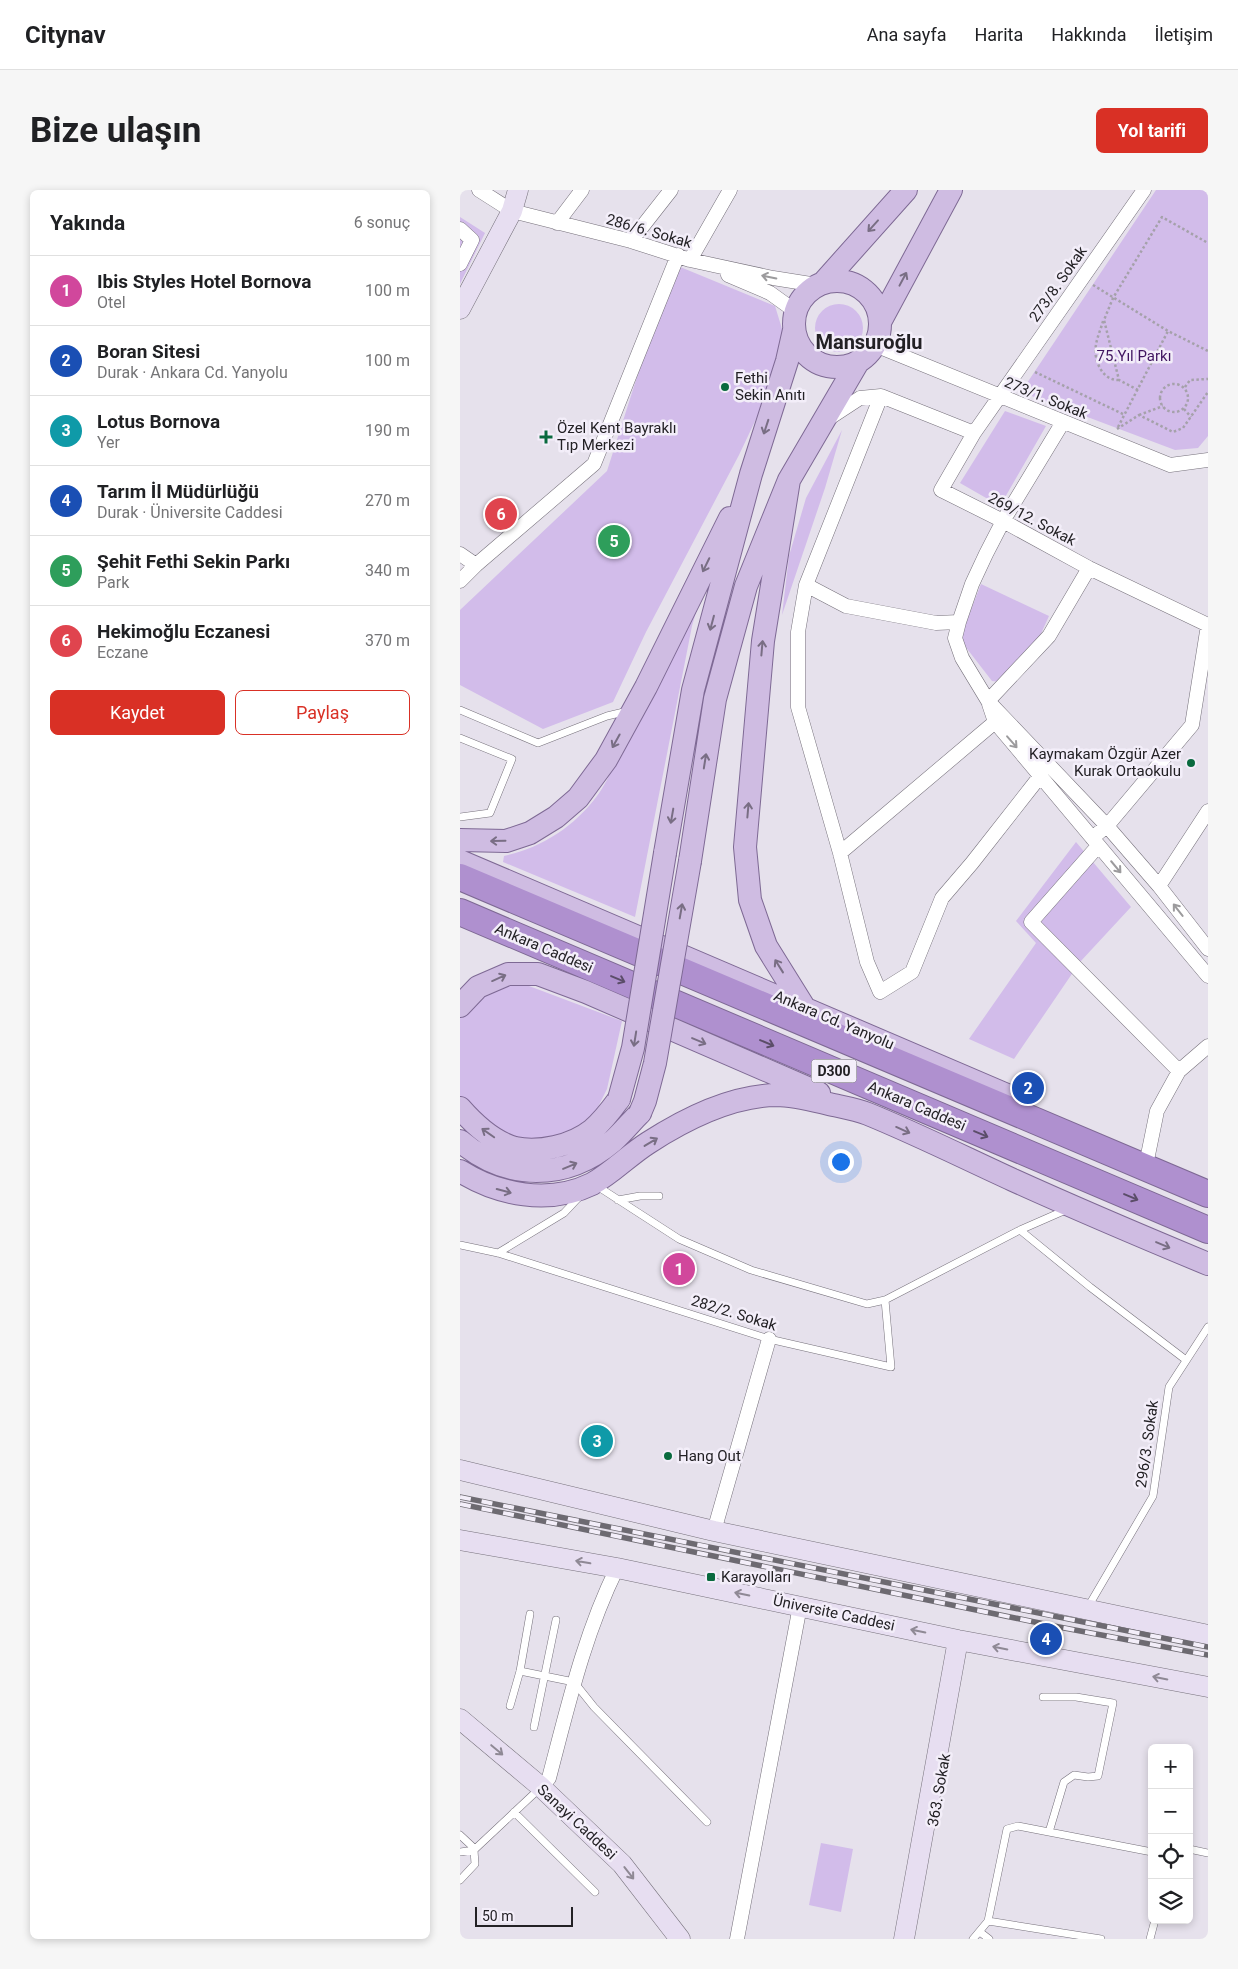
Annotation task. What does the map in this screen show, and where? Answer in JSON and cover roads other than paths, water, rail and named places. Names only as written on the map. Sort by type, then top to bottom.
[{"type":"highway","name":"D300","points":[[460,877],[1208,1194]]},
{"type":"highway","name":"Ankara Caddesi","points":[[460,912],[1208,1230]]},
{"type":"main road","points":[[460,309],[512,211],[518,190]]},
{"type":"main road","points":[[820,284],[905,190]]},
{"type":"main road","points":[[880,322],[951,190]]},
{"type":"main road","points":[[460,1108],[473,1123],[492,1137],[515,1148],[545,1148],[572,1142],[590,1131],[604,1119],[619,1099],[633,1048],[693,690],[751,474],[787,361],[794,320],[808,292],[828,280],[842,281],[864,290],[872,299],[878,310],[880,334],[868,355],[858,362],[835,368],[812,360],[803,352],[797,341],[794,320]]},
{"type":"main road","points":[[460,1141],[486,1158],[508,1168],[536,1172],[563,1169],[587,1159],[613,1141],[640,1113],[655,1063],[690,861],[714,699],[746,586],[789,480],[858,362]]},
{"type":"main road","points":[[460,840],[506,841],[530,833],[556,817],[578,798],[595,776],[633,710],[751,474]]},
{"type":"main road","points":[[789,480],[763,641],[745,847],[750,900],[766,946],[804,1008]]},
{"type":"main road","name":"Ankara Cd. Yanyolu","points":[[460,861],[1208,1180]]},
{"type":"main road","points":[[460,1006],[478,987],[508,974],[538,974],[586,992],[866,1113],[1072,1207],[1208,1264]]},
{"type":"main road","points":[[460,1170],[476,1181],[523,1196],[572,1191],[592,1183],[648,1143],[723,1105],[777,1095],[806,1098],[866,1113]]},
{"type":"main road","points":[[460,1470],[714,1531],[1208,1635]]},
{"type":"main road","name":"Üniversite Caddesi","points":[[460,1540],[617,1568],[962,1640],[1208,1687]]},
{"type":"main road","points":[[904,1939],[962,1640]]},
{"type":"main road","name":"363. Sokak","points":[[912,1939],[962,1640]]},
{"type":"main road","name":"Sanayi Caddesi","points":[[460,1719],[541,1787],[622,1864],[680,1939]]},
{"type":"street","name":"286/6. Sokak","points":[[479,190],[512,211],[631,241],[684,257],[773,278],[820,284]]},
{"type":"street","points":[[558,223],[582,190]]},
{"type":"street","points":[[631,241],[671,190]]},
{"type":"street","points":[[460,581],[476,565],[594,464],[684,257],[730,190]]},
{"type":"street","name":"273/8. Sokak","points":[[1000,396],[1144,190]]},
{"type":"street","points":[[460,229],[472,240],[461,261],[479,270]]},
{"type":"street","points":[[684,257],[770,293],[794,320]]},
{"type":"street","name":"273/1. Sokak","points":[[876,344],[1170,465],[1208,460]]},
{"type":"street","points":[[881,396],[806,585],[798,632],[798,707],[840,853],[867,962],[880,992],[912,972],[942,898],[1041,775]]},
{"type":"street","points":[[822,423],[860,398],[881,396],[974,433]]},
{"type":"street","name":"269/12. Sokak","points":[[1000,396],[974,433],[941,490],[1089,568],[1208,625],[1192,725],[1107,826],[1031,922],[1179,1071]]},
{"type":"street","points":[[1063,422],[1003,521],[972,584],[958,622],[955,638],[962,658],[988,701],[1107,826],[1159,886],[1208,949]]},
{"type":"street","points":[[460,554],[476,565]]},
{"type":"street","points":[[988,701],[1049,636],[1089,568]]},
{"type":"street","points":[[806,585],[846,606],[936,623],[958,622]]},
{"type":"street","points":[[988,701],[995,722],[1208,976]]},
{"type":"street","points":[[840,853],[995,722]]},
{"type":"street","points":[[1159,886],[1208,811]]},
{"type":"street","points":[[1148,1155],[1157,1111],[1179,1071],[1208,1046]]},
{"type":"street","points":[[714,1531],[769,1339]]},
{"type":"street","points":[[541,1787],[549,1778],[587,1637],[605,1591],[617,1568]]},
{"type":"street","points":[[736,1939],[800,1606]]},
{"type":"lane","points":[[460,710],[538,743],[608,716],[633,710]]},
{"type":"lane","points":[[460,738],[512,759],[490,813],[460,817]]},
{"type":"lane","points":[[498,1253],[564,1213],[592,1183],[679,1239],[751,1270],[867,1304],[885,1300],[1020,1230],[1072,1207]]},
{"type":"lane","points":[[618,1200],[640,1196],[659,1196]]},
{"type":"lane","points":[[1020,1230],[1090,1287],[1186,1360]]},
{"type":"lane","name":"282/2. Sokak","points":[[460,1244],[498,1253],[573,1276],[769,1339],[891,1367],[885,1300]]},
{"type":"lane","name":"296/3. Sokak","points":[[1087,1610],[1154,1496],[1169,1387],[1208,1327]]},
{"type":"lane","points":[[510,1706],[520,1671],[530,1614]]},
{"type":"lane","points":[[534,1727],[556,1620]]},
{"type":"lane","points":[[520,1671],[574,1682],[594,1707],[707,1822]]},
{"type":"lane","points":[[1043,1697],[1076,1697],[1113,1704],[1098,1776],[1074,1775],[1064,1782],[1049,1832]]},
{"type":"lane","points":[[460,1852],[474,1850],[541,1787]]},
{"type":"lane","points":[[514,1812],[595,1892]]},
{"type":"lane","points":[[973,1939],[988,1921],[1007,1829],[1018,1826],[1148,1851]]},
{"type":"lane","points":[[460,1835],[474,1850],[475,1864],[460,1880]]},
{"type":"lane","points":[[1193,1850],[1208,1853]]},
{"type":"lane","points":[[988,1921],[1108,1939]]},
{"type":"lane","points":[[1150,1939],[1155,1924]]},
{"type":"lane","points":[[980,1932],[989,1939]]},
{"type":"railway","points":[[460,1497],[1208,1647]]},
{"type":"railway","points":[[460,1504],[1059,1627],[1208,1655]]},
{"type":"place","name":"Fethi Sekin Anıtı","points":[[725,387]]},
{"type":"place","name":"Özel Kent Bayraklı Tıp Merkezi","points":[[546,437]]},
{"type":"place","name":"Hekimoğlu Eczanesi","points":[[501,514]]},
{"type":"place","name":"Şehit Fethi Sekin Parkı","points":[[614,541]]},
{"type":"place","name":"Kaymakam Özgür Azer Kurak Ortaokulu","points":[[1191,763]]},
{"type":"place","name":"Boran Sitesi","points":[[1028,1088]]},
{"type":"place","name":"Ibis Styles Hotel Bornova","points":[[679,1269]]},
{"type":"place","name":"Lotus Bornova","points":[[597,1441]]},
{"type":"place","name":"Hang Out","points":[[668,1456]]},
{"type":"place","name":"Karayolları","points":[[711,1577]]},
{"type":"place","name":"Tarım İl Müdürlüğü","points":[[1046,1639]]},
{"type":"district","name":"Mansuroğlu","points":[[869,342]]},
{"type":"park label","name":"75.Yıl Parkı","points":[[1134,356]]}]
